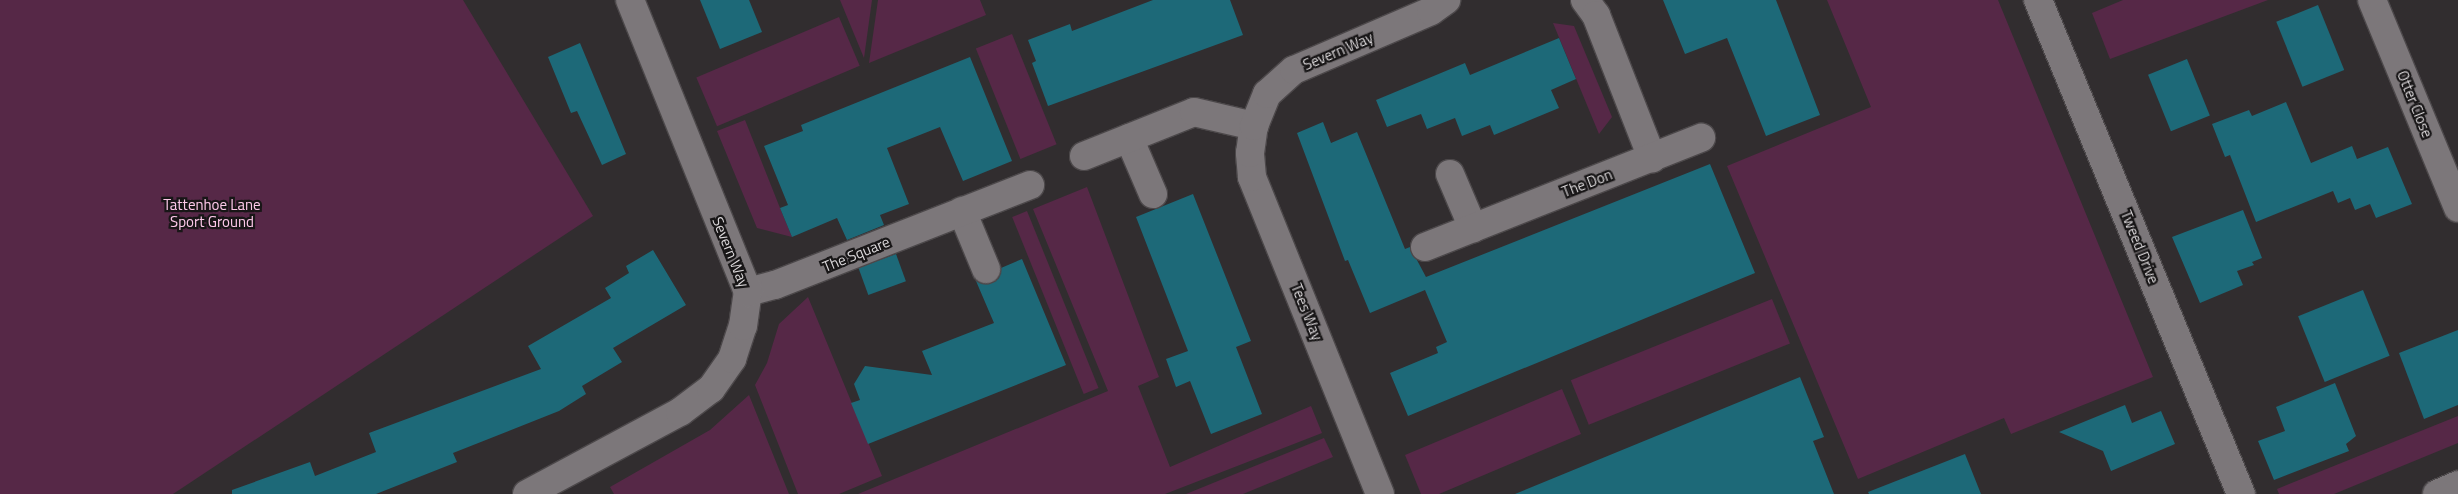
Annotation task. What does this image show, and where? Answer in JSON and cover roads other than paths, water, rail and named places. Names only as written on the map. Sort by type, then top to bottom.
[{"type":"street","name":"Severn Way","points":[[527,494],[680,412],[711,389],[732,359],[743,326],[748,292],[630,0]]},
{"type":"street","name":"Severn Way","points":[[1254,126],[1267,94],[1294,70],[1431,12],[1446,0]]},
{"type":"street","points":[[1584,0],[1596,15],[1652,158]]},
{"type":"street","name":"Tweed Drive","points":[[2038,0],[2241,494]]},
{"type":"street","name":"Otter Close","points":[[2372,0],[2458,208]]},
{"type":"street","points":[[1084,156],[1194,112],[1254,126]]},
{"type":"street","name":"Tees Way","points":[[1254,126],[1250,153],[1252,177],[1380,494]]},
{"type":"street","points":[[1129,138],[1153,194]]},
{"type":"street","name":"The Don","points":[[1424,247],[1700,138]]},
{"type":"street","points":[[1450,174],[1473,228]]},
{"type":"street","name":"The Square","points":[[748,292],[775,286],[1030,185]]},
{"type":"street","points":[[962,211],[986,269]]},
{"type":"street","points":[[2437,494],[2458,485]]},
{"type":"park label","name":"Tattenhoe Lane Sport Ground","points":[[212,212]]}]
